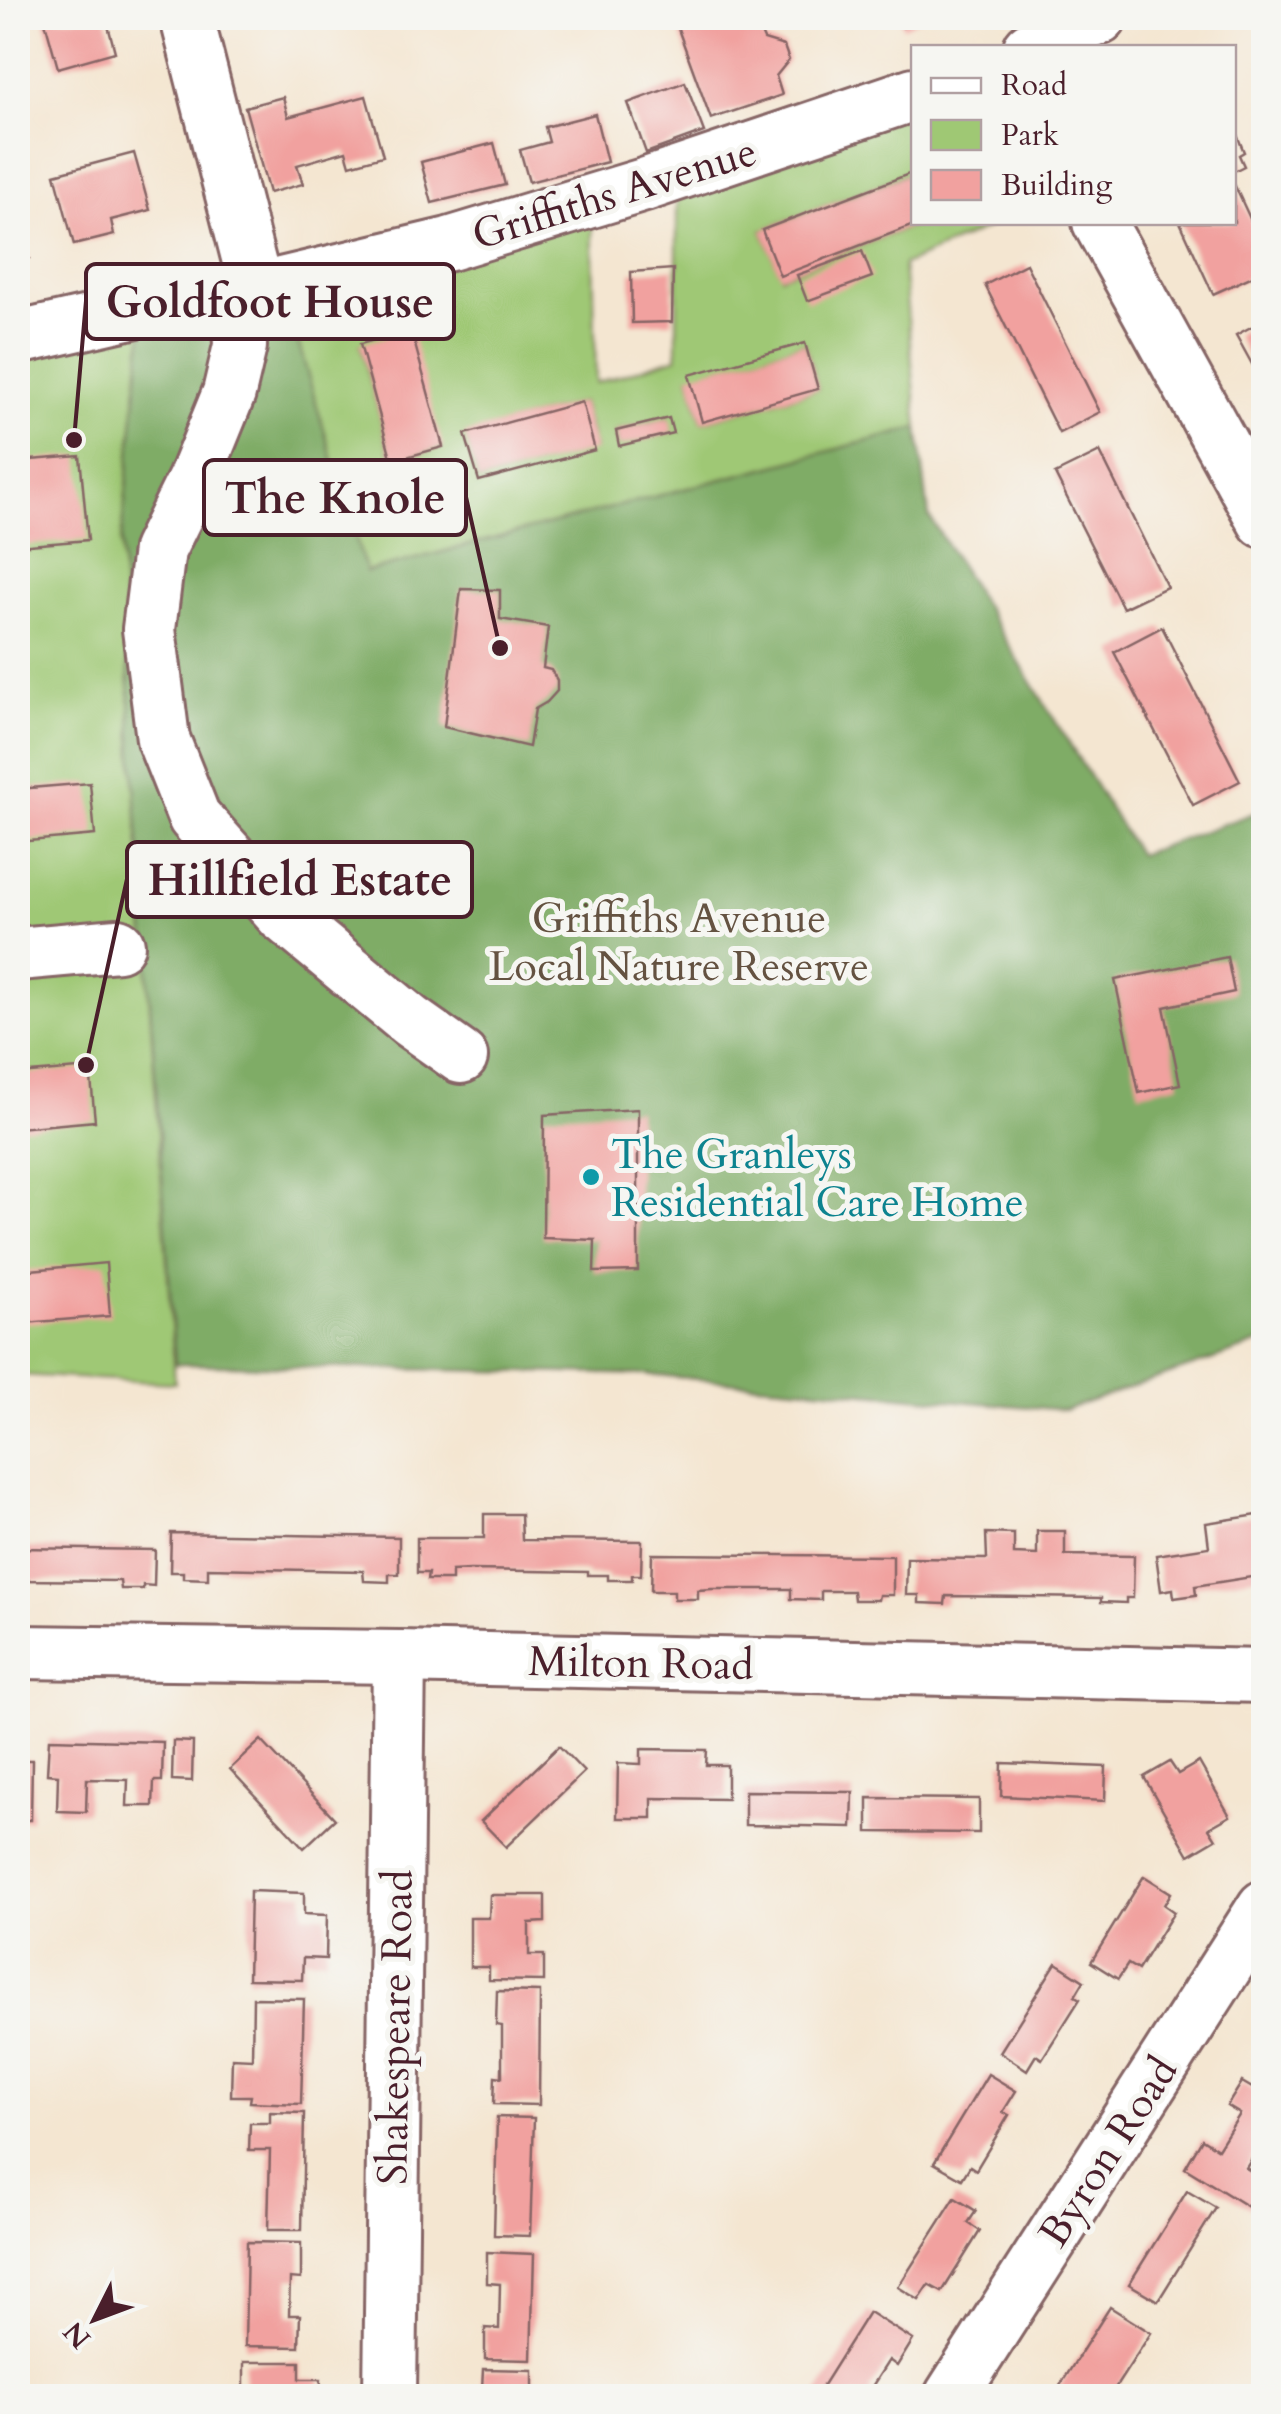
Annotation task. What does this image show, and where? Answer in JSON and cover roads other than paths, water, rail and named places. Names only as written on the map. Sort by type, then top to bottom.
[{"type":"street","points":[[187,18],[247,290],[229,393],[194,479],[159,550],[149,629],[163,740],[194,817],[283,916],[410,1021],[461,1057]]},
{"type":"street","points":[[1037,45],[1100,18]]},
{"type":"street","name":"Griffiths Avenue","points":[[18,338],[282,284],[467,239],[911,95]]},
{"type":"street","points":[[1101,225],[1264,521]]},
{"type":"street","points":[[18,954],[118,945]]},
{"type":"street","name":"Milton Road","points":[[18,1652],[1264,1676]]},
{"type":"street","name":"Shakespeare Road","points":[[390,2396],[399,1657]]},
{"type":"street","name":"Byron Road","points":[[951,2396],[1264,1907]]},
{"type":"place","name":"Goldfoot House","points":[[74,440]]},
{"type":"place","name":"The Knole","points":[[500,648]]},
{"type":"place","name":"Hillfield Estate","points":[[86,1065]]},
{"type":"place","name":"The Granleys Residential Care Home","points":[[591,1177]]},
{"type":"park label","name":"Griffiths Avenue Local Nature Reserve","points":[[679,941]]}]
